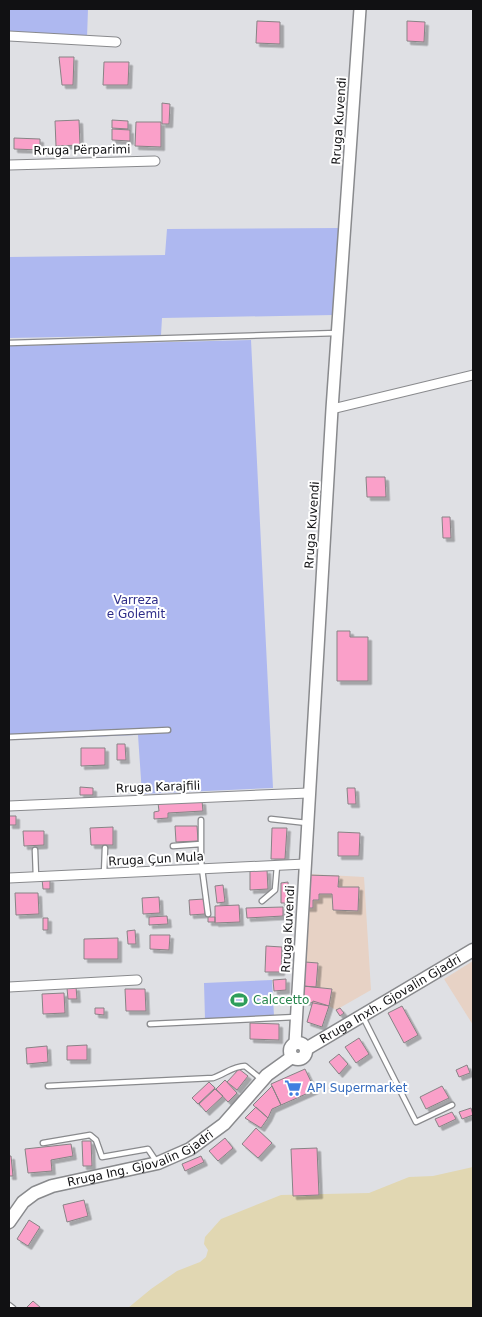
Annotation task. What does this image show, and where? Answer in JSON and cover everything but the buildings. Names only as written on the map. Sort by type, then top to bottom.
[{"type":"main road","name":"Rruga Inxh. Gjovalin Gjadri","points":[[262,1080],[292,1057],[302,1059],[300,1046],[363,1016],[473,950]]},
{"type":"main road","name":"Rruga Ing. Gjovalin Gjadri","points":[[9,1222],[23,1202],[35,1193],[52,1186],[158,1163],[175,1157],[206,1138],[224,1124],[262,1080]]},
{"type":"street","name":"Rruga Kuvendi","points":[[300,1046],[296,1017],[308,793],[337,333],[360,9]]},
{"type":"street","points":[[9,36],[116,42]]},
{"type":"street","name":"Rruga Përparimi","points":[[9,165],[155,161]]},
{"type":"street","points":[[332,409],[473,375]]},
{"type":"street","name":"Rruga Karajfili","points":[[9,806],[308,793]]},
{"type":"street","name":"Rruga Çun Mula","points":[[9,878],[305,864]]},
{"type":"street","points":[[9,987],[137,980]]},
{"type":"lane","points":[[9,343],[337,333]]},
{"type":"lane","points":[[9,737],[168,730]]},
{"type":"lane","points":[[271,819],[307,823]]},
{"type":"lane","points":[[201,820],[201,844],[208,914]]},
{"type":"lane","points":[[173,846],[201,844]]},
{"type":"lane","points":[[104,848],[104,874]]},
{"type":"lane","points":[[35,850],[36,877]]},
{"type":"lane","points":[[262,901],[275,890],[276,865]]},
{"type":"lane","points":[[363,1016],[416,1122],[452,1105]]},
{"type":"lane","points":[[150,1024],[296,1017]]},
{"type":"lane","points":[[48,1086],[213,1078],[225,1074],[236,1066],[245,1066],[262,1080]]},
{"type":"lane","points":[[43,1143],[90,1135],[96,1140],[102,1157],[148,1148],[158,1163]]},
{"type":"lane","points":[[9,1305],[13,1308]]},
{"type":"shaded area","points":[[310,874],[364,877],[371,990],[336,1010],[329,1006],[332,989],[303,986]]},
{"type":"shaded area","points":[[473,961],[473,1025],[444,979]]},
{"type":"green space","points":[[9,9],[88,9],[87,38],[9,34]]},
{"type":"green space","points":[[340,228],[334,315],[162,318],[161,335],[9,338],[9,257],[165,255],[167,229]]},
{"type":"green space","name":"Varreza e Golemit","points":[[251,340],[273,788],[142,794],[138,735],[9,740],[9,346]]},
{"type":"green space","name":"Calccetto","points":[[272,980],[274,1016],[205,1019],[204,983]]},
{"type":"sand","points":[[473,1167],[473,1308],[128,1308],[177,1271],[200,1262],[206,1257],[208,1250],[204,1244],[205,1237],[221,1219],[281,1195],[369,1193],[409,1177],[433,1176]]},
{"type":"place","name":"Calccetto","points":[[239,1000]]},
{"type":"place","name":"API Supermarket","points":[[293,1088]]}]
